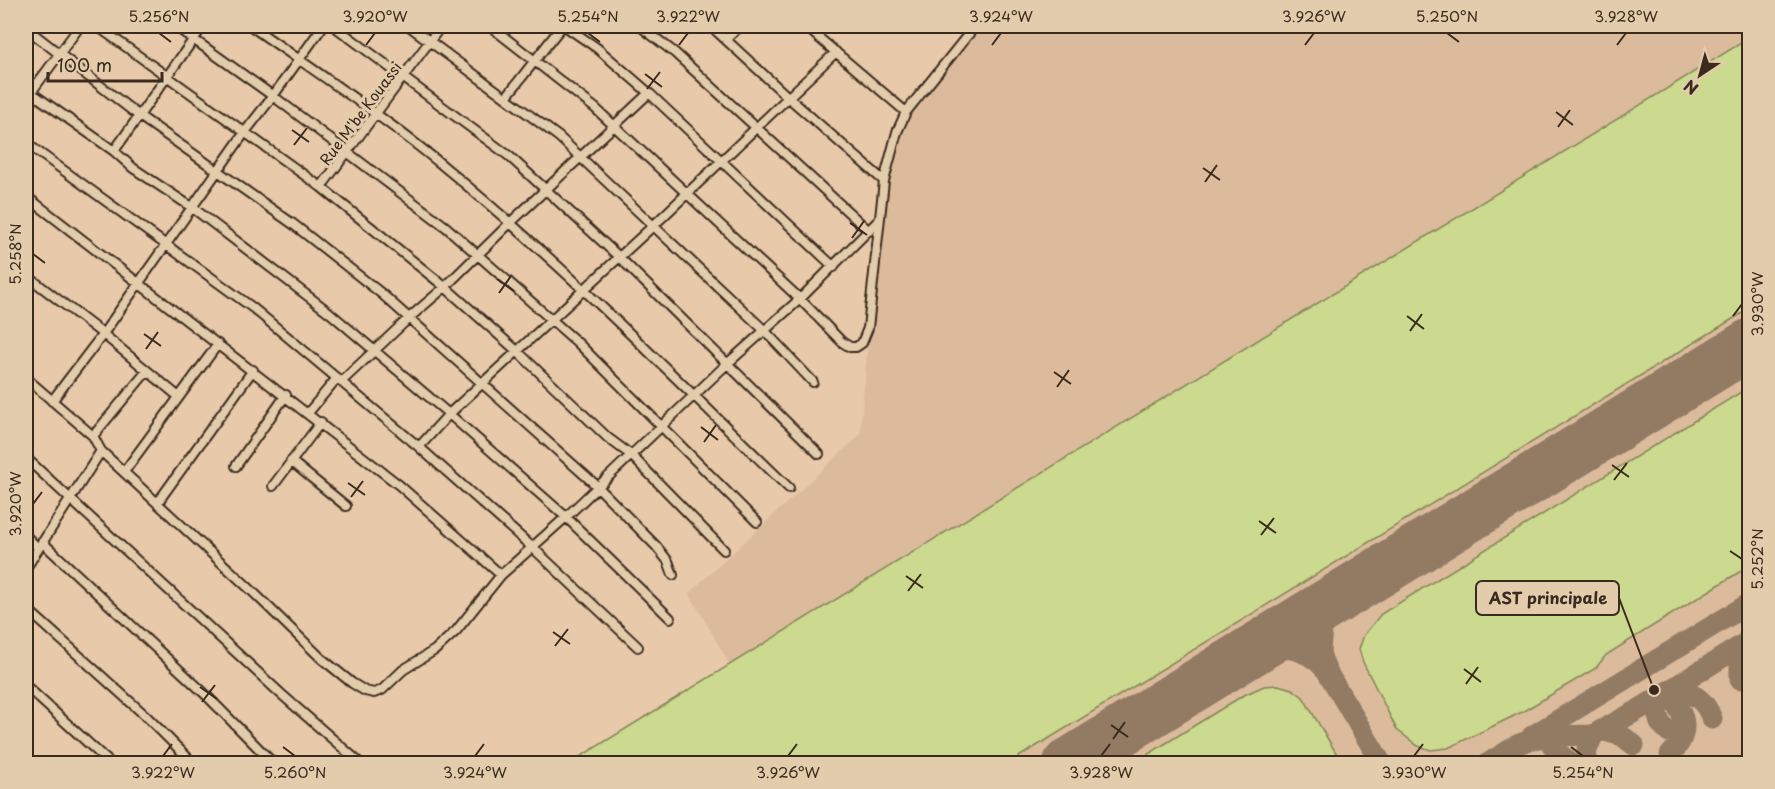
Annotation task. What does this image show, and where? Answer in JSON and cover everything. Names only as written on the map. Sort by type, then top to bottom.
[{"type":"street","points":[[80,26],[27,93],[193,208],[294,285],[449,414],[566,517],[670,618]]},
{"type":"street","points":[[97,26],[321,187],[445,288],[517,351],[608,438],[631,455],[724,550]]},
{"type":"street","points":[[175,26],[273,96],[446,227],[578,343],[757,522]]},
{"type":"street","points":[[114,152],[203,26]]},
{"type":"street","points":[[251,26],[375,114],[443,166],[510,223],[584,288],[789,488]]},
{"type":"street","points":[[52,401],[139,284],[322,26]]},
{"type":"street","points":[[334,26],[509,156],[618,255],[819,454]]},
{"type":"street","points":[[409,26],[507,96],[559,137],[764,330],[813,382]]},
{"type":"street","name":"Rue M'be Kouassi","points":[[321,187],[441,26]]},
{"type":"street","points":[[490,26],[578,93],[688,193],[842,342],[856,347],[862,343],[868,328],[878,221],[884,181],[897,132],[906,112],[975,26]]},
{"type":"street","points":[[507,96],[563,26],[597,48],[649,93],[834,267]]},
{"type":"street","points":[[640,26],[675,53],[868,231]]},
{"type":"street","points":[[711,26],[884,181]]},
{"type":"street","points":[[726,39],[740,26]]},
{"type":"street","points":[[806,26],[906,112]]},
{"type":"street","points":[[959,26],[969,34]]},
{"type":"street","points":[[26,28],[138,115],[218,170],[350,267],[484,383],[597,486],[656,546],[668,561],[674,575]]},
{"type":"street","points":[[419,447],[449,414],[618,255],[653,226],[836,52]]},
{"type":"street","points":[[308,413],[339,380],[445,288],[510,223],[649,93]]},
{"type":"street","points":[[26,143],[252,308],[419,447],[532,547],[638,647]]},
{"type":"street","points":[[26,196],[321,422],[399,485],[501,575]]},
{"type":"street","points":[[26,378],[93,436],[101,451],[158,502],[321,658],[352,683],[365,691],[374,693],[382,690],[403,670],[435,650],[456,632],[501,575],[566,517],[693,395],[800,299],[878,221]]},
{"type":"street","points":[[26,275],[103,334],[179,397]]},
{"type":"street","points":[[124,472],[218,344]]},
{"type":"street","points":[[158,502],[253,370]]},
{"type":"street","points":[[93,436],[147,371]]},
{"type":"street","points":[[236,466],[286,395]]},
{"type":"street","points":[[273,486],[321,422]]},
{"type":"street","points":[[26,568],[101,451]]},
{"type":"street","points":[[26,458],[280,693],[361,764]]},
{"type":"street","points":[[291,461],[346,506]]},
{"type":"street","points":[[26,536],[40,545],[204,693],[274,764]]},
{"type":"street","points":[[26,608],[147,717],[194,764]]},
{"type":"street","points":[[26,686],[111,764]]},
{"type":"shaded area","points":[[975,26],[1749,26],[1749,763],[570,764],[730,665],[689,593],[860,435],[878,221],[902,119]]},
{"type":"green space","points":[[1749,38],[1749,309],[1009,763],[570,763]]},
{"type":"green space","points":[[1749,387],[1749,566],[1606,655],[1596,668],[1522,712],[1448,748],[1431,750],[1418,746],[1397,730],[1363,662],[1359,649],[1364,635],[1381,614]]},
{"type":"green space","points":[[1278,685],[1292,689],[1303,697],[1342,763],[1134,763],[1242,696],[1264,686]]},
{"type":"taxiway","points":[[1343,594],[1322,627],[1320,653],[1326,670],[1382,764]]},
{"type":"taxiway","points":[[1532,736],[1750,603]]},
{"type":"taxiway","points":[[1487,764],[1519,744],[1530,740],[1548,736],[1593,735],[1638,710],[1750,640]]},
{"type":"taxiway","points":[[1740,679],[1740,659],[1746,642],[1750,642]]},
{"type":"taxiway","points":[[1249,652],[1281,648],[1300,651],[1309,655],[1326,670]]},
{"type":"taxiway","points":[[1672,689],[1686,692],[1697,698],[1706,706],[1712,719]]},
{"type":"taxiway","points":[[1663,693],[1677,707],[1684,722],[1682,738],[1670,755]]},
{"type":"taxiway","points":[[1653,700],[1660,723],[1669,732]]},
{"type":"taxiway","points":[[1601,730],[1622,736],[1634,745]]},
{"type":"taxiway","points":[[1585,764],[1593,735]]},
{"type":"taxiway","points":[[1548,736],[1551,744],[1567,760]]},
{"type":"runway","points":[[1068,764],[1750,344]]},
{"type":"place","name":"AST principale","points":[[1654,690]]}]
